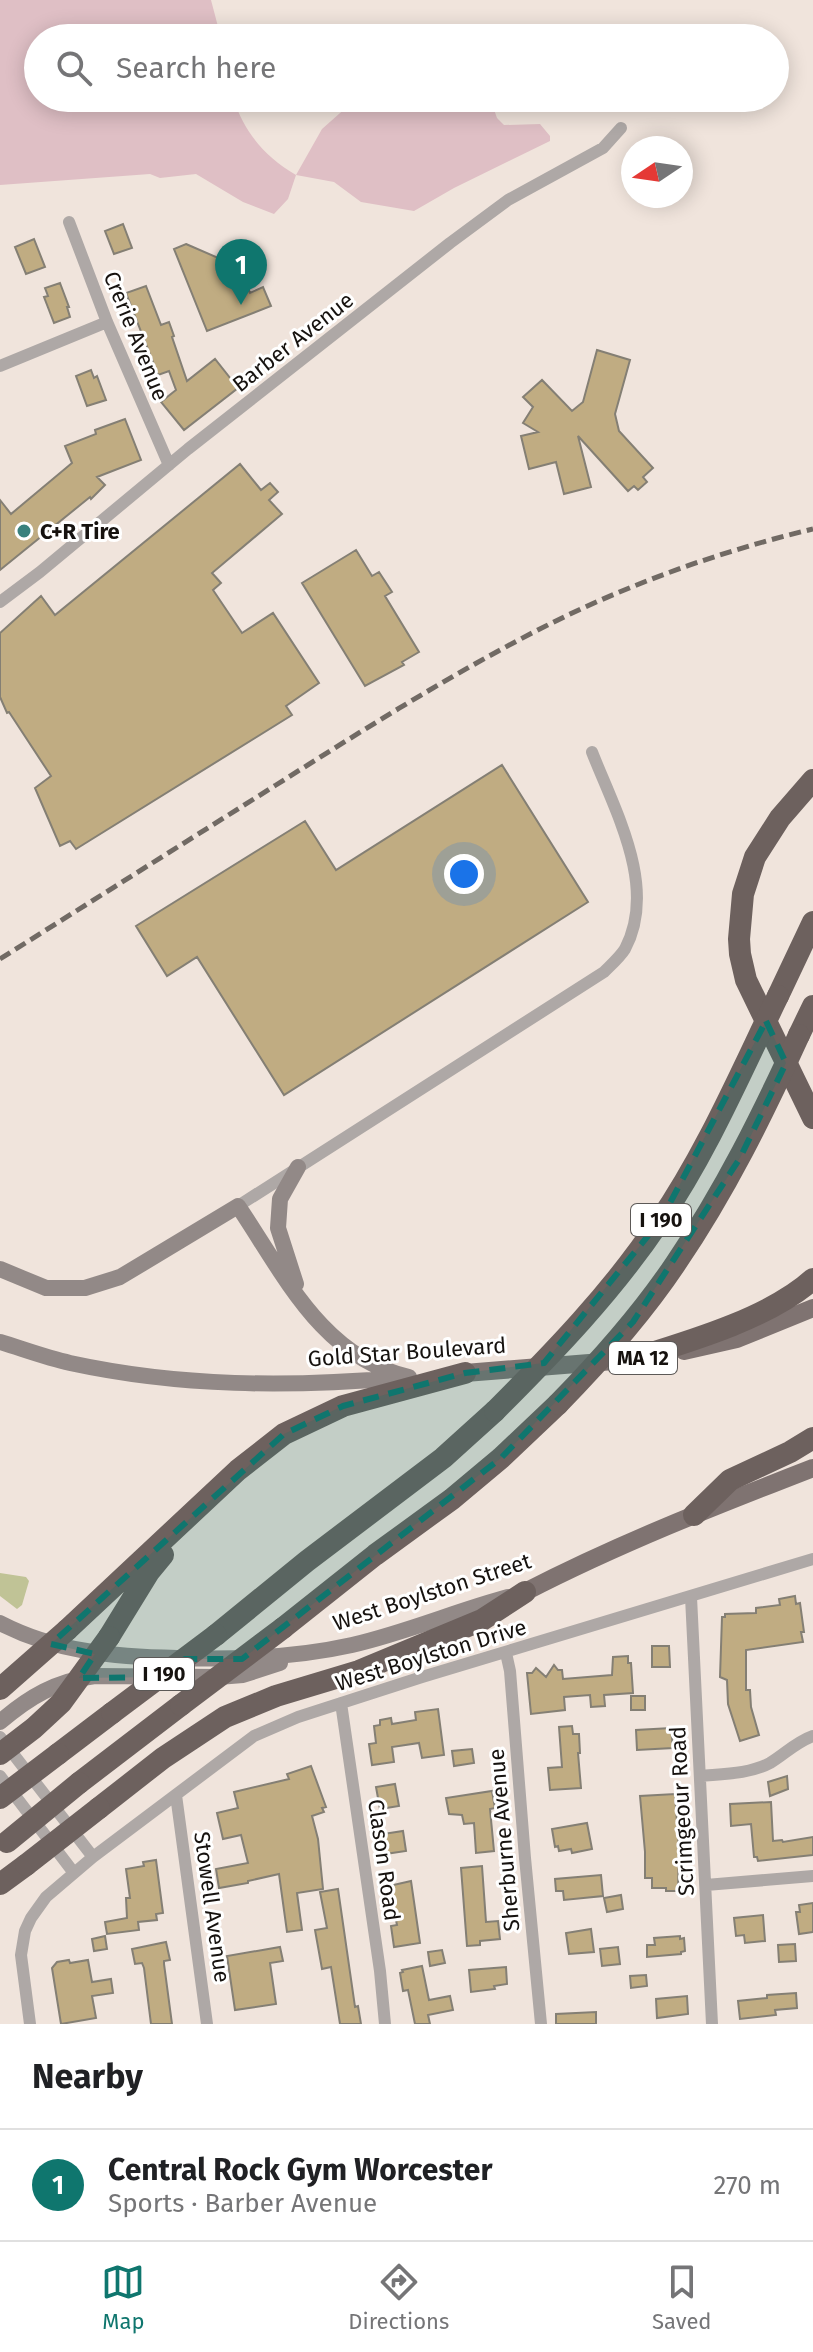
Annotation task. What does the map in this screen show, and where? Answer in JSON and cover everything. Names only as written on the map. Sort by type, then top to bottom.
[{"type":"highway","points":[[813,780],[780,818],[755,857],[743,894],[739,939],[746,980],[813,1118]]},
{"type":"highway","name":"I 190","points":[[0,1798],[443,1458],[558,1349],[612,1286],[661,1220],[697,1160],[813,922]]},
{"type":"highway","name":"I 190","points":[[3,1844],[375,1555],[452,1499],[558,1404],[633,1322],[677,1262],[740,1158],[813,1006]]},
{"type":"highway","points":[[626,1361],[745,1319],[813,1279]]},
{"type":"highway","points":[[0,1689],[238,1470],[284,1434],[343,1406],[465,1373]]},
{"type":"highway","points":[[694,1515],[730,1480],[813,1438]]},
{"type":"highway","points":[[0,1754],[61,1703],[109,1637],[149,1572],[238,1470]]},
{"type":"highway","points":[[0,1884],[163,1758],[225,1717],[276,1696],[359,1671],[482,1620],[525,1592]]},
{"type":"main road","points":[[298,1167],[280,1199],[278,1228],[300,1297]]},
{"type":"main road","points":[[0,1269],[30,1284],[46,1288],[85,1288],[120,1277],[238,1206],[324,1328],[344,1348],[373,1365],[409,1377]]},
{"type":"main road","name":"Gold Star Boulevard","points":[[0,1342],[68,1363],[195,1382],[261,1385],[345,1383],[626,1361],[737,1339],[813,1308]]},
{"type":"main road","points":[[0,1352],[40,1354]]},
{"type":"main road","name":"West Boylston Street","points":[[0,1623],[26,1636],[55,1645],[84,1652],[133,1657],[247,1659],[320,1652],[525,1592],[582,1562],[813,1468]]},
{"type":"main road","points":[[0,1722],[35,1694],[79,1678],[243,1675],[320,1652]]},
{"type":"street","name":"Barber Avenue","points":[[0,602],[450,243],[508,200],[603,148],[621,128]]},
{"type":"street","name":"Crerie Avenue","points":[[69,222],[107,322],[169,465]]},
{"type":"street","points":[[0,366],[107,322]]},
{"type":"street","points":[[238,1206],[604,972],[623,952],[634,929],[638,897],[636,879],[632,858],[592,752]]},
{"type":"street","name":"West Boylston Drive","points":[[30,2024],[21,1964],[25,1931],[46,1897],[93,1857],[254,1736],[341,1703],[813,1559]]},
{"type":"street","name":"Scrimgeour Road","points":[[691,1597],[712,2024]]},
{"type":"street","name":"Sherburne Avenue","points":[[506,1653],[541,2024]]},
{"type":"street","name":"Clason Road","points":[[341,1703],[385,2024]]},
{"type":"street","points":[[701,1776],[737,1772],[769,1763],[801,1740],[813,1736]]},
{"type":"street","points":[[0,1737],[93,1857]]},
{"type":"street","points":[[0,1776],[74,1873]]},
{"type":"street","name":"Stowell Avenue","points":[[176,1795],[207,2024]]},
{"type":"street","points":[[706,1885],[813,1876]]},
{"type":"highlighted area","points":[[766,1021],[786,1063],[740,1158],[633,1322],[501,1458],[242,1659],[185,1659],[160,1677],[79,1678],[95,1654],[51,1644],[284,1434],[343,1406],[465,1373],[544,1363],[661,1220]]},
{"type":"shaded area","points":[[0,0],[211,0],[217,24],[24,24],[24,112],[239,112],[257,142],[274,160],[296,175],[288,199],[274,214],[243,202],[196,174],[160,178],[150,174],[0,185]]},
{"type":"shaded area","points":[[341,112],[495,112],[504,125],[540,124],[550,136],[550,141],[414,211],[361,202],[334,182],[296,175],[322,129]]},
{"type":"shaded area","points":[[0,1573],[26,1577],[29,1581],[22,1605],[17,1609],[0,1596]]},
{"type":"building","points":[[123,224],[132,248],[114,254],[105,231]]},
{"type":"building","points":[[34,239],[45,267],[26,274],[15,247]]},
{"type":"building","points":[[186,244],[239,267],[250,293],[263,287],[271,306],[207,331],[174,249]]},
{"type":"building","points":[[60,283],[70,317],[54,323],[44,297],[48,296],[45,288]]},
{"type":"building","points":[[146,286],[161,325],[169,322],[187,381],[215,359],[238,388],[184,430],[161,402],[176,390],[169,371],[158,375],[126,293]]},
{"type":"building","points":[[597,350],[630,360],[615,414],[619,431],[653,468],[643,477],[647,482],[638,490],[634,486],[628,491],[578,436],[591,487],[564,494],[556,462],[529,469],[521,436],[538,432],[523,423],[533,407],[523,397],[542,380],[572,411],[583,402]]},
{"type":"building","points":[[91,370],[94,378],[97,376],[106,400],[87,406],[76,376]]},
{"type":"building","points":[[125,419],[141,460],[97,477],[105,485],[91,499],[0,570],[0,500],[11,514],[72,463],[65,446]]},
{"type":"building","points":[[240,464],[261,490],[270,483],[278,492],[269,500],[282,514],[212,573],[221,583],[213,590],[242,633],[273,613],[319,683],[286,706],[292,715],[76,849],[70,841],[60,846],[35,788],[51,776],[7,713],[0,697],[0,633],[41,596],[55,615]]},
{"type":"building","points":[[356,550],[372,576],[379,572],[392,592],[385,596],[419,652],[402,662],[404,665],[365,686],[302,583]]},
{"type":"building","points":[[502,765],[588,902],[284,1095],[197,957],[167,976],[136,926],[305,821],[336,870]]},
{"type":"building","points":[[795,1596],[796,1604],[800,1603],[803,1642],[746,1650],[746,1690],[750,1690],[759,1735],[740,1741],[728,1704],[727,1680],[720,1677],[722,1617],[725,1614],[756,1613],[756,1608],[780,1605],[779,1599]]},
{"type":"building","points":[[652,1646],[669,1646],[670,1667],[652,1667]]},
{"type":"building","points":[[628,1656],[633,1693],[604,1695],[605,1706],[591,1707],[590,1695],[564,1697],[565,1710],[531,1714],[527,1673],[532,1673],[536,1668],[546,1677],[554,1665],[562,1670],[563,1679],[612,1675],[613,1657]]},
{"type":"building","points":[[631,1696],[645,1696],[645,1710],[631,1710]]},
{"type":"building","points":[[438,1709],[444,1755],[422,1758],[419,1743],[392,1747],[394,1762],[372,1765],[369,1744],[376,1743],[374,1726],[380,1725],[380,1720],[391,1718],[392,1724],[416,1720],[415,1712]]},
{"type":"building","points":[[572,1726],[573,1734],[579,1734],[581,1788],[550,1790],[548,1768],[562,1767],[559,1727]]},
{"type":"building","points":[[671,1728],[673,1748],[637,1750],[636,1730]]},
{"type":"building","points":[[472,1749],[474,1763],[454,1766],[452,1751]]},
{"type":"building","points":[[311,1766],[326,1807],[322,1808],[324,1812],[312,1816],[318,1839],[323,1889],[297,1893],[302,1930],[287,1932],[279,1874],[219,1888],[216,1869],[248,1863],[241,1835],[223,1839],[217,1813],[238,1808],[234,1792],[289,1779],[287,1774]]},
{"type":"building","points":[[787,1776],[788,1789],[770,1796],[768,1782]]},
{"type":"building","points":[[395,1784],[399,1806],[380,1809],[376,1787]]},
{"type":"building","points":[[492,1791],[495,1808],[490,1809],[494,1851],[476,1853],[474,1823],[464,1824],[462,1815],[449,1814],[446,1798]]},
{"type":"building","points":[[675,1794],[678,1891],[666,1891],[666,1888],[652,1888],[652,1878],[645,1878],[640,1796]]},
{"type":"building","points":[[771,1802],[773,1841],[813,1837],[813,1855],[758,1861],[754,1857],[751,1824],[731,1826],[730,1804]]},
{"type":"building","points":[[587,1823],[592,1849],[572,1853],[571,1849],[559,1851],[558,1846],[555,1847],[552,1829]]},
{"type":"building","points":[[403,1831],[406,1851],[385,1854],[383,1834]]},
{"type":"building","points":[[156,1860],[163,1913],[156,1914],[157,1920],[138,1922],[139,1930],[107,1934],[105,1922],[127,1918],[126,1898],[130,1898],[126,1869]]},
{"type":"building","points":[[482,1866],[486,1922],[498,1921],[500,1939],[467,1946],[461,1868]]},
{"type":"building","points":[[601,1875],[603,1896],[564,1900],[563,1891],[556,1891],[555,1879]]},
{"type":"building","points":[[411,1881],[420,1943],[394,1947],[391,1926],[397,1925],[389,1886]]},
{"type":"building","points":[[338,1889],[355,2007],[358,2006],[361,2024],[340,2024],[331,1967],[322,1969],[315,1930],[327,1928],[320,1892]]},
{"type":"building","points":[[621,1895],[623,1909],[607,1912],[604,1898]]},
{"type":"building","points":[[813,1903],[813,1932],[799,1934],[796,1912],[800,1912],[799,1905]]},
{"type":"building","points":[[763,1915],[765,1941],[745,1943],[744,1935],[736,1936],[734,1918]]},
{"type":"building","points":[[591,1929],[594,1952],[569,1954],[566,1933]]},
{"type":"building","points":[[105,1936],[107,1949],[94,1951],[92,1939]]},
{"type":"building","points":[[680,1936],[680,1939],[684,1938],[685,1951],[681,1954],[647,1957],[647,1945],[655,1945],[654,1938]]},
{"type":"building","points":[[166,1942],[170,1960],[164,1961],[164,1964],[172,2024],[151,2024],[144,1968],[142,1963],[135,1964],[132,1949]]},
{"type":"building","points":[[795,1944],[796,1961],[779,1962],[778,1945]]},
{"type":"building","points":[[280,1947],[283,1961],[270,1963],[276,2004],[235,2010],[227,1956]]},
{"type":"building","points":[[618,1947],[620,1964],[602,1966],[600,1949]]},
{"type":"building","points":[[442,1950],[445,1963],[430,1966],[428,1952]]},
{"type":"building","points":[[69,1960],[70,1963],[88,1960],[92,1982],[111,1979],[113,1993],[92,1996],[96,2018],[61,2024],[52,1968],[57,1962]]},
{"type":"building","points":[[422,1966],[429,2000],[450,1996],[453,2010],[428,2015],[430,2024],[415,2024],[408,1990],[403,1991],[400,1973]]},
{"type":"building","points":[[506,1967],[507,1984],[471,1992],[469,1970]]},
{"type":"building","points":[[646,1975],[647,1986],[631,1988],[630,1976]]},
{"type":"building","points":[[796,1993],[797,2008],[775,2010],[776,2015],[740,2019],[738,2001]]},
{"type":"building","points":[[687,1996],[688,2014],[657,2018],[656,1999]]},
{"type":"building","points":[[596,2012],[596,2024],[556,2024],[556,2014]]},
{"type":"railway","points":[[0,959],[384,718],[530,634],[658,577],[719,555],[813,529]]},
{"type":"place","name":"Central Rock Gym Worcester","points":[[241,305]]},
{"type":"place","name":"C+R Tire","points":[[24,531]]}]
